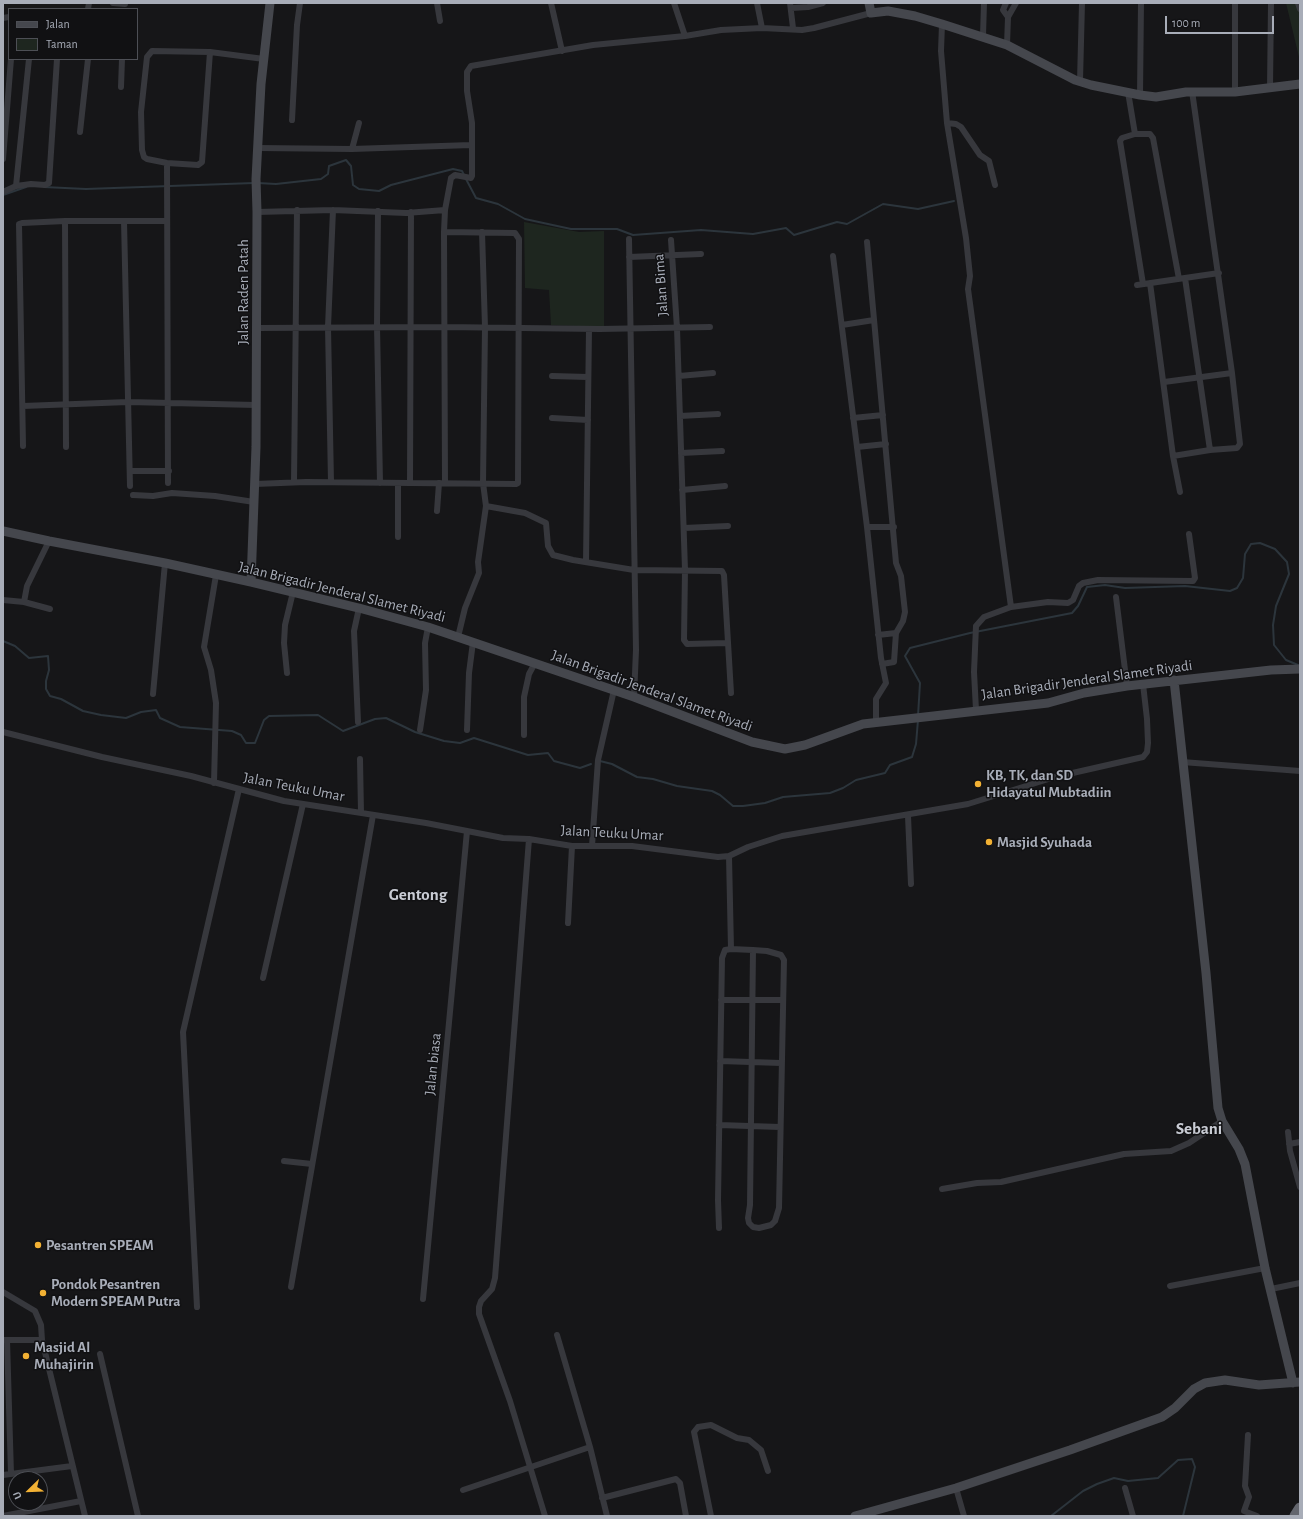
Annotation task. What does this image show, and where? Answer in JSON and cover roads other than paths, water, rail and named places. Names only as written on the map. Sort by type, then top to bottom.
[{"type":"highway","points":[[1295,1516],[1300,1508]]},
{"type":"main road","name":"Jalan Raden Patah","points":[[251,582],[255,484],[257,328],[256,184],[264,59],[270,3]]},
{"type":"main road","points":[[869,3],[871,13],[888,11],[915,16],[983,36],[1007,45],[1080,81],[1091,85],[1140,95],[1156,97],[1192,92],[1235,92],[1300,84]]},
{"type":"main road","name":"Jalan Brigadir Jenderal Slamet Riyadi","points":[[3,531],[165,563],[251,582],[359,608],[428,627],[634,697],[752,742],[785,749],[805,745],[856,725],[976,710],[1048,703],[1084,693],[1142,684],[1271,670],[1300,669]]},
{"type":"main road","points":[[855,1516],[956,1488],[1070,1450],[1162,1417],[1175,1408],[1194,1389],[1205,1383],[1224,1380],[1259,1385],[1296,1382],[1265,1268],[1245,1164],[1239,1149],[1222,1121],[1218,1108],[1206,973],[1174,680]]},
{"type":"street","points":[[113,3],[125,4]]},
{"type":"street","points":[[292,120],[297,25],[300,3]]},
{"type":"street","points":[[437,3],[440,21]]},
{"type":"street","points":[[551,3],[562,51]]},
{"type":"street","points":[[674,3],[685,36]]},
{"type":"street","points":[[757,3],[762,28]]},
{"type":"street","points":[[793,28],[790,6],[808,7],[823,3]]},
{"type":"street","points":[[983,36],[984,3]]},
{"type":"street","points":[[1006,3],[1003,10],[1008,17]]},
{"type":"street","points":[[1007,45],[1008,17],[1016,3]]},
{"type":"street","points":[[1080,81],[1082,3]]},
{"type":"street","points":[[1140,95],[1141,3]]},
{"type":"street","points":[[1235,3],[1235,92]]},
{"type":"street","points":[[1270,88],[1271,3]]},
{"type":"street","points":[[1298,3],[1300,9]]},
{"type":"street","points":[[437,511],[442,483],[445,210],[451,178],[456,175],[471,178],[472,123],[467,91],[467,72],[471,66],[613,42],[685,36],[721,30],[793,28],[802,30],[871,13]]},
{"type":"street","points":[[942,24],[941,51],[947,123],[967,246],[970,276],[968,289],[1011,607]]},
{"type":"street","points":[[210,52],[202,162],[198,165],[167,163],[144,157],[142,150],[141,112],[147,55],[152,51],[210,52],[264,59]]},
{"type":"street","points":[[3,159],[11,60]]},
{"type":"street","points":[[16,186],[29,60]]},
{"type":"street","points":[[3,192],[16,186],[31,184],[45,185],[48,182],[57,60]]},
{"type":"street","points":[[80,132],[88,60]]},
{"type":"street","points":[[121,87],[122,60]]},
{"type":"street","points":[[1128,92],[1135,134]]},
{"type":"street","points":[[1173,456],[1210,450],[1237,448],[1240,445],[1219,273],[1198,141],[1192,92]]},
{"type":"street","points":[[947,123],[956,124],[961,127],[975,149],[988,161],[995,185]]},
{"type":"street","points":[[352,149],[359,124]]},
{"type":"street","points":[[1210,450],[1182,278],[1153,137],[1150,134],[1135,134],[1122,138],[1120,141],[1140,284],[1150,283],[1182,278],[1219,273]]},
{"type":"street","points":[[258,148],[352,149],[471,145]]},
{"type":"street","points":[[167,163],[169,403],[168,483]]},
{"type":"street","points":[[294,482],[297,210]]},
{"type":"street","points":[[257,212],[333,210],[411,212],[445,210]]},
{"type":"street","points":[[331,482],[328,327],[333,210]]},
{"type":"street","points":[[378,211],[377,326],[380,482]]},
{"type":"street","points":[[410,483],[411,212]]},
{"type":"street","points":[[23,446],[19,226],[22,223],[124,220],[167,221]]},
{"type":"street","points":[[124,220],[130,486]]},
{"type":"street","points":[[65,222],[66,447]]},
{"type":"street","points":[[255,484],[294,482],[380,482],[516,484],[520,480],[518,236],[515,233],[444,232]]},
{"type":"street","points":[[458,637],[465,608],[479,573],[478,562],[486,506],[483,483],[485,327],[482,232]]},
{"type":"street","points":[[629,239],[634,570],[634,697]]},
{"type":"street","name":"Jalan Bima","points":[[672,240],[677,328],[684,528],[685,642],[728,643]]},
{"type":"street","points":[[867,242],[894,527],[896,564],[901,576],[905,612],[903,621],[896,633],[894,662],[882,664]]},
{"type":"street","points":[[629,257],[701,254]]},
{"type":"street","points":[[833,256],[867,527],[878,635],[886,683],[876,699],[876,722]]},
{"type":"street","points":[[1150,283],[1173,456],[1180,492]]},
{"type":"street","points":[[842,325],[874,320]]},
{"type":"street","points":[[257,328],[444,326],[630,329],[710,327]]},
{"type":"street","points":[[586,562],[589,329]]},
{"type":"street","points":[[679,376],[713,373]]},
{"type":"street","points":[[1164,382],[1199,376],[1232,374]]},
{"type":"street","points":[[552,376],[588,377]]},
{"type":"street","points":[[23,406],[128,402],[256,404]]},
{"type":"street","points":[[680,416],[718,414]]},
{"type":"street","points":[[854,418],[883,415]]},
{"type":"street","points":[[552,418],[588,420]]},
{"type":"street","points":[[857,447],[886,444]]},
{"type":"street","points":[[681,453],[722,451]]},
{"type":"street","points":[[130,471],[169,471]]},
{"type":"street","points":[[398,483],[398,538]]},
{"type":"street","points":[[682,490],[725,486]]},
{"type":"street","points":[[133,495],[153,496],[172,493],[254,502]]},
{"type":"street","points":[[486,506],[526,513],[543,522],[547,527],[547,542],[550,552],[553,555],[634,570],[722,571],[724,575],[731,693]]},
{"type":"street","points":[[684,528],[728,526]]},
{"type":"street","points":[[867,527],[894,527]]},
{"type":"street","points":[[976,710],[974,672],[976,626],[984,617],[1011,607],[1048,602],[1068,604],[1074,600],[1079,586],[1083,583],[1098,580],[1193,581],[1195,578],[1189,534]]},
{"type":"street","points":[[24,602],[27,586],[49,541]]},
{"type":"street","points":[[153,694],[165,563]]},
{"type":"street","points":[[214,783],[216,733],[215,690],[204,647],[216,575]]},
{"type":"street","points":[[287,673],[284,625],[293,592]]},
{"type":"street","points":[[1116,597],[1127,686]]},
{"type":"street","points":[[3,600],[24,602],[50,609]]},
{"type":"street","points":[[358,722],[354,631],[359,608]]},
{"type":"street","points":[[420,730],[426,696],[425,643],[428,627]]},
{"type":"street","points":[[878,635],[896,633]]},
{"type":"street","points":[[467,730],[468,681],[473,642]]},
{"type":"street","points":[[524,735],[524,696],[528,674],[535,663]]},
{"type":"street","name":"Jalan Teuku Umar","points":[[3,732],[284,801],[426,823],[504,838],[529,839],[572,846],[632,846],[686,851],[710,856],[729,856],[748,847],[782,836],[908,816],[968,804],[1049,779],[1145,756],[1148,744],[1147,719],[1142,684]]},
{"type":"street","points":[[592,846],[598,760],[614,690]]},
{"type":"street","points":[[360,759],[361,813]]},
{"type":"street","points":[[1182,762],[1300,771]]},
{"type":"street","points":[[196,1307],[183,1032],[239,789]]},
{"type":"street","points":[[262,978],[303,804]]},
{"type":"street","points":[[290,1287],[373,815]]},
{"type":"street","points":[[908,816],[911,884]]},
{"type":"street","name":"Jalan biasa","points":[[424,1299],[467,831]]},
{"type":"street","points":[[529,839],[495,1278],[492,1289],[481,1301],[479,1314],[510,1401],[545,1516]]},
{"type":"street","points":[[568,923],[572,846]]},
{"type":"street","points":[[729,856],[731,949]]},
{"type":"street","points":[[719,1228],[718,1200],[721,1000],[722,958],[725,950],[731,949],[753,950],[767,951],[781,955],[784,960],[779,1208],[775,1221],[771,1225],[759,1228],[753,1227],[748,1218],[750,1205],[753,950]]},
{"type":"street","points":[[721,1000],[782,1000]]},
{"type":"street","points":[[720,1061],[781,1063]]},
{"type":"street","points":[[942,1189],[977,1183],[1001,1182],[1124,1154],[1171,1151],[1189,1143],[1222,1121]]},
{"type":"street","points":[[719,1125],[780,1126]]},
{"type":"street","points":[[1288,1132],[1289,1144],[1300,1188]]},
{"type":"street","points":[[1289,1144],[1300,1142]]},
{"type":"street","points":[[284,1161],[312,1164]]},
{"type":"street","points":[[1170,1286],[1265,1268]]},
{"type":"street","points":[[1271,1289],[1300,1283]]},
{"type":"street","points":[[3,1292],[35,1311],[41,1325],[42,1340],[85,1516]]},
{"type":"street","points":[[557,1335],[590,1447],[607,1516]]},
{"type":"street","points":[[11,1471],[4,1340],[42,1340]]},
{"type":"street","points":[[100,1354],[138,1516]]},
{"type":"street","points":[[711,1516],[694,1432],[698,1427],[711,1426],[737,1438],[749,1440],[762,1450],[768,1471]]},
{"type":"street","points":[[1248,1435],[1245,1486],[1249,1497],[1244,1511],[1257,1516]]},
{"type":"street","points":[[463,1490],[590,1447]]},
{"type":"street","points":[[34,1471],[72,1466]]},
{"type":"street","points":[[602,1498],[676,1479],[680,1483],[686,1516]]},
{"type":"street","points":[[956,1488],[964,1516]]},
{"type":"street","points":[[1125,1488],[1133,1516]]},
{"type":"street","points":[[3,1516],[81,1501]]},
{"type":"waterway","points":[[258,183],[276,184],[321,179],[328,174],[329,166],[346,160],[351,166],[353,185],[359,189],[379,191],[391,185],[453,169],[462,171],[464,175]]},
{"type":"waterway","points":[[466,179],[476,198],[498,204],[525,219],[571,229],[617,229],[633,235],[701,230],[753,234],[786,228],[794,235],[837,222],[847,224],[883,204],[918,209],[954,201]]},
{"type":"waterway","points":[[44,187],[86,189],[254,183]]},
{"type":"waterway","points":[[3,195],[26,187]]},
{"type":"waterway","points":[[918,716],[920,683],[905,656],[910,648],[970,633],[1072,613],[1078,606],[1087,587],[1105,585],[1125,588],[1185,586],[1230,591],[1237,588],[1243,578],[1245,554],[1251,544],[1260,543],[1275,549],[1287,562],[1289,574],[1276,606],[1273,625],[1274,645],[1286,660],[1298,665]]},
{"type":"waterway","points":[[3,641],[15,646],[29,658],[48,656],[49,670],[46,681],[46,689],[50,696],[61,699],[83,711],[101,715],[126,718],[141,712],[156,710],[160,718],[180,727],[232,731],[241,735],[246,743],[255,743],[264,720],[269,716],[318,715],[343,731],[375,719],[386,718],[415,732],[444,741],[460,743],[474,738],[528,755],[548,753],[554,761],[580,768],[591,764]]},
{"type":"waterway","points":[[600,761],[612,764],[637,777],[653,779],[677,786],[712,791],[720,795],[733,806],[743,806],[765,803],[783,797],[830,793],[843,788],[856,780],[885,773],[890,765],[912,757],[916,744],[918,720]]},
{"type":"waterway","points":[[1051,1516],[1083,1491],[1097,1484],[1114,1478],[1128,1481],[1158,1478],[1178,1460],[1192,1459],[1195,1467],[1183,1516]]},
{"type":"place","name":"KB, TK, dan SD Hidayatul Mubtadiin","points":[[978,784]]},
{"type":"place","name":"Masjid Syuhada","points":[[989,842]]},
{"type":"place","name":"Pesantren SPEAM","points":[[38,1245]]},
{"type":"place","name":"Pondok Pesantren Modern SPEAM Putra","points":[[43,1293]]},
{"type":"place","name":"Masjid Al Muhajirin","points":[[26,1356]]},
{"type":"district","name":"Gentong","points":[[418,895]]},
{"type":"district","name":"Sebani","points":[[1199,1129]]}]
